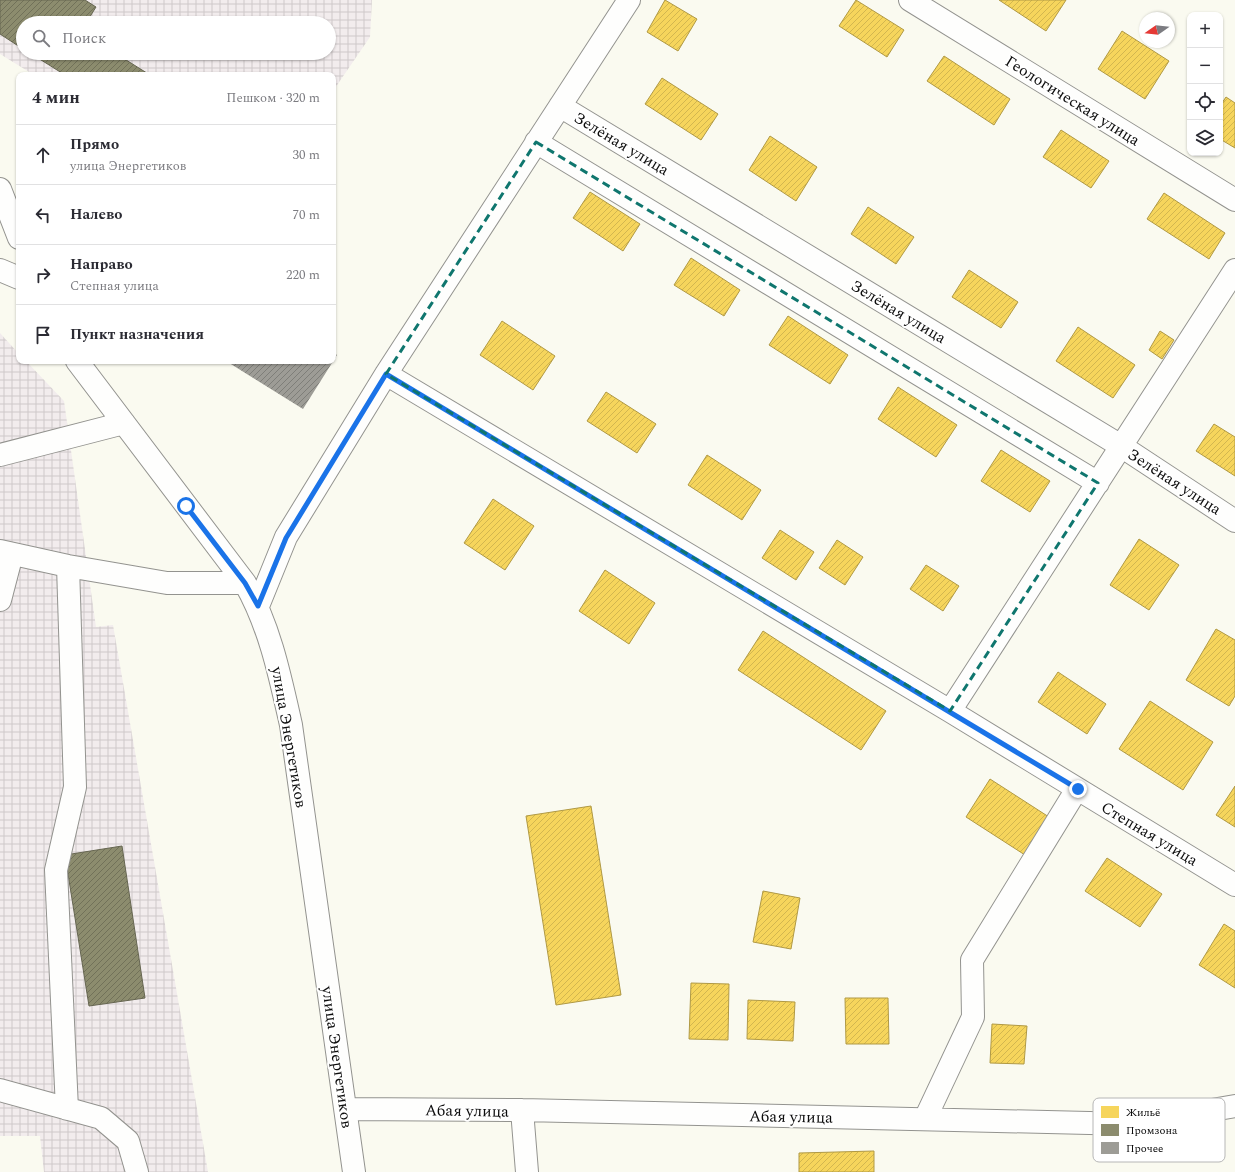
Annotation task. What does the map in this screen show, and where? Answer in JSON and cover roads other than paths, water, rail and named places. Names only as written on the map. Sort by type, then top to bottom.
[{"type":"street","points":[[258,606],[286,538],[386,374],[628,0]]},
{"type":"street","name":"Геологическая улица","points":[[910,0],[1235,200]]},
{"type":"street","name":"Зелёная улица","points":[[560,106],[1121,446],[1235,521]]},
{"type":"street","points":[[536,142],[1098,483]]},
{"type":"street","points":[[0,189],[16,230]]},
{"type":"street","points":[[0,270],[16,277]]},
{"type":"street","points":[[950,711],[1235,270]]},
{"type":"street","name":"улица Энергетиков","points":[[79,364],[245,583],[258,606],[276,658],[291,725],[354,1172]]},
{"type":"street","name":"Степная улица","points":[[386,374],[950,711],[1235,885]]},
{"type":"street","points":[[0,455],[124,423]]},
{"type":"street","points":[[0,600],[6,553],[68,566],[168,583],[245,583]]},
{"type":"street","points":[[67,1109],[56,870],[74,787],[68,566]]},
{"type":"street","points":[[925,1119],[973,1017],[972,960],[1078,789]]},
{"type":"street","points":[[0,1090],[101,1118],[128,1141],[137,1172]]},
{"type":"street","name":"Абая улица","points":[[346,1109],[522,1110],[1093,1123]]},
{"type":"street","points":[[522,1110],[527,1172]]}]
